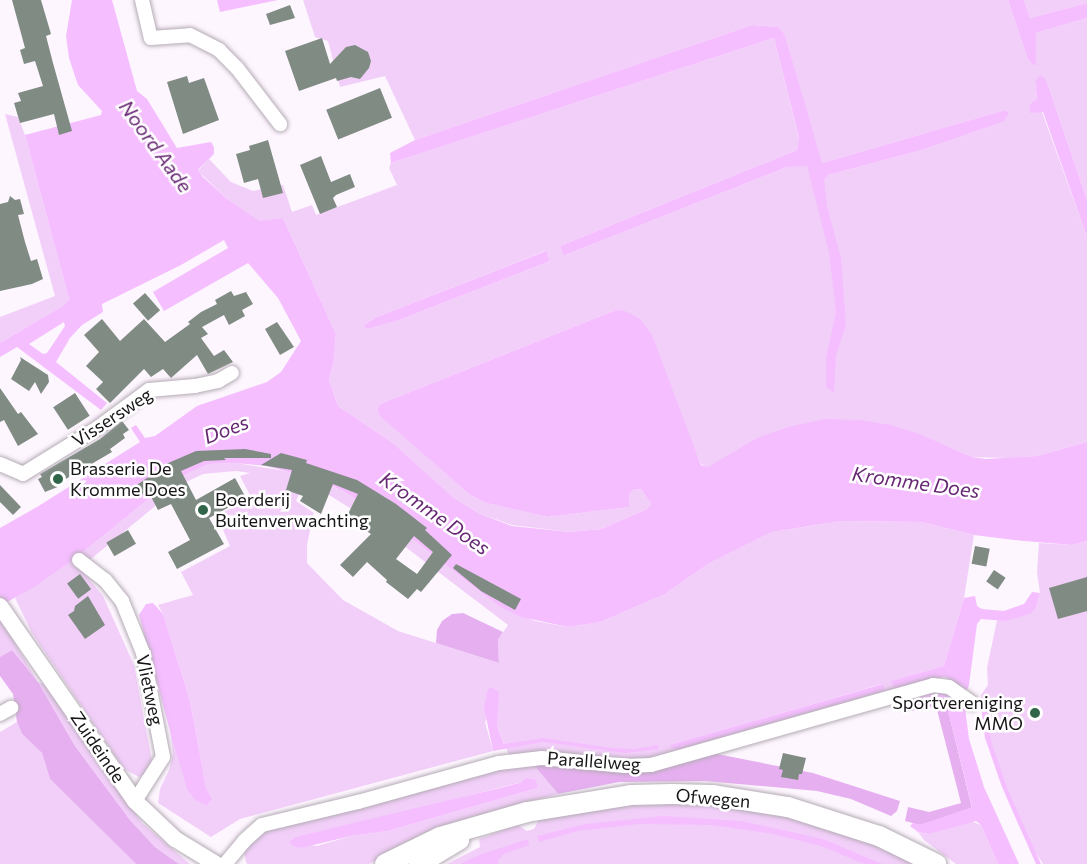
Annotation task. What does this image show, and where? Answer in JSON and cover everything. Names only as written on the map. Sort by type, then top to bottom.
[{"type":"main road","name":"Ofwegen","points":[[385,864],[440,837],[527,812],[631,795],[712,795],[788,807],[879,836],[936,864]]},
{"type":"main road","name":"Ofwegen","points":[[419,864],[482,826]]},
{"type":"street","points":[[142,0],[151,38],[190,35],[219,50],[237,68],[280,124]]},
{"type":"street","name":"Vissersweg","points":[[0,464],[23,474],[99,427],[149,390],[195,386],[218,381],[232,373]]},
{"type":"street","name":"Vlietweg","points":[[79,560],[105,580],[122,601],[143,653],[163,757],[135,801]]},
{"type":"street","name":"Zuideinde","points":[[0,607],[135,801],[175,839],[216,864]]},
{"type":"street","name":"Parallelweg","points":[[225,864],[249,836],[262,825],[358,802],[499,763],[530,758],[554,758],[625,766],[651,765],[933,685],[949,687],[969,701]]},
{"type":"shaded area","points":[[303,0],[1008,0],[1028,60],[1033,65],[1036,64],[1036,33],[1087,18],[1087,200],[1046,79],[1035,81],[1037,99],[1030,112],[1042,112],[1087,237],[1087,442],[1037,456],[1009,458],[972,457],[951,448],[707,467],[701,464],[639,318],[616,310],[380,404],[377,410],[381,416],[470,495],[486,503],[548,517],[629,507],[629,495],[633,490],[641,489],[651,504],[647,509],[601,529],[570,532],[512,525],[478,513],[453,497],[393,443],[338,406],[329,380],[334,360],[336,334],[283,218],[259,222],[226,198],[198,171],[209,159],[231,182],[253,191],[283,185],[292,212],[312,205],[316,215],[397,185],[389,168],[391,163],[774,38],[799,139],[797,150],[560,246],[563,256],[787,167],[821,163],[785,35],[779,27],[752,25],[415,140],[385,76],[340,87],[328,41],[315,37]],"holes":[[[1005,110],[1003,122],[922,150],[828,175],[822,163]],[[545,251],[550,261],[402,319],[364,325],[377,317]]]},
{"type":"shaded area","points":[[1024,0],[1087,0],[1087,3],[1030,18]]},
{"type":"shaded area","points":[[5,114],[18,117],[25,135],[69,299],[64,305],[0,343],[0,317],[55,296]]},
{"type":"shaded area","points":[[236,463],[291,472],[341,490],[376,511],[497,605],[535,621],[568,627],[601,622],[665,594],[708,564],[772,532],[843,521],[921,522],[974,535],[964,598],[944,666],[892,681],[894,689],[885,691],[882,684],[671,745],[681,750],[670,756],[637,762],[535,752],[509,755],[497,726],[497,697],[485,722],[493,751],[240,819],[211,837],[158,803],[160,789],[169,770],[173,754],[170,731],[179,754],[212,799],[206,787],[190,701],[163,614],[158,605],[193,595],[181,572],[230,546],[217,516],[251,497],[240,476],[250,473],[236,471],[203,474],[182,484],[80,568],[103,596],[134,665],[152,761],[148,772],[139,777],[124,769],[32,633],[15,598],[82,553],[171,481],[209,464]],"holes":[[[303,485],[321,490],[374,523],[508,625],[498,640],[499,663],[398,631],[343,600],[307,563],[310,530],[308,527],[314,513],[296,501]]]},
{"type":"shaded area","name":"Sportvereniging MMO","points":[[1087,541],[1087,864],[1043,864],[1020,828],[999,778],[985,730],[981,695],[988,685],[987,668],[997,620],[1006,621],[1036,608],[1040,593],[1037,572],[1039,543],[1072,545]]},
{"type":"shaded area","points":[[463,613],[503,632],[498,640],[499,663],[436,643],[437,630],[442,621],[452,614]]},
{"type":"shaded area","points":[[0,618],[38,682],[12,650],[0,657]]},
{"type":"shaded area","points":[[12,650],[38,682],[75,746],[130,820],[155,847],[179,864],[136,864],[50,779],[42,753],[22,734],[17,722],[13,694],[0,676],[0,657]]},
{"type":"shaded area","points":[[38,682],[49,686],[142,823],[190,864],[179,864],[155,847],[130,820],[75,746]]},
{"type":"shaded area","points":[[945,698],[972,808],[920,825],[905,821],[908,807],[929,812],[961,803],[936,706],[906,712],[906,706]]},
{"type":"shaded area","points":[[17,722],[22,734],[42,753],[50,779],[136,864],[0,864],[0,732]]},
{"type":"shaded area","points":[[712,753],[813,773],[900,801],[897,811],[891,816],[851,799],[817,791],[705,781],[619,782],[558,794],[533,764],[556,763],[626,771]]},
{"type":"shaded area","points":[[533,764],[558,794],[480,815],[415,841],[369,864],[247,864],[246,862],[244,851],[271,826],[504,768]],"holes":[[[522,782],[538,788],[388,831],[351,836],[317,846],[290,842],[295,837]]]},
{"type":"shaded area","points":[[688,801],[784,812],[848,831],[915,864],[447,864],[480,847],[479,839],[518,825],[527,831],[534,829],[540,818],[629,803]]},
{"type":"shaded area","points":[[970,821],[981,825],[998,864],[956,864],[924,840],[918,832],[929,834]]},
{"type":"water","points":[[72,0],[112,0],[137,91],[147,99],[177,148],[211,142],[214,154],[198,170],[203,177],[226,198],[259,221],[283,218],[336,334],[334,360],[329,380],[338,406],[393,443],[453,497],[478,513],[512,526],[570,532],[601,529],[647,509],[651,504],[641,489],[633,490],[629,495],[629,507],[548,517],[486,503],[470,495],[380,416],[377,410],[380,404],[616,310],[625,311],[639,318],[652,335],[701,465],[708,467],[757,438],[788,427],[825,419],[860,420],[891,425],[919,434],[972,457],[986,459],[1037,456],[1087,442],[1087,541],[1072,545],[1014,540],[974,535],[921,522],[843,521],[772,532],[708,564],[665,594],[601,622],[568,627],[521,617],[497,605],[376,511],[341,490],[312,478],[266,466],[236,463],[209,464],[171,481],[82,553],[36,586],[0,606],[0,528],[140,442],[131,428],[136,425],[145,438],[155,436],[197,406],[267,382],[281,372],[301,341],[278,298],[248,263],[164,311],[153,292],[228,248],[224,240],[181,265],[102,304],[103,312],[82,325],[70,338],[56,362],[107,403],[101,410],[17,347],[0,357],[0,343],[64,305],[69,299],[25,135],[101,115],[102,111],[78,85],[69,58],[66,36]],"holes":[[[64,322],[65,326],[47,353],[43,354],[29,344]]]},
{"type":"water","points":[[217,0],[278,0],[220,12]]},
{"type":"water","points":[[1008,0],[1024,0],[1030,18],[1087,3],[1087,18],[1036,33],[1036,65],[1033,65],[1028,60]]},
{"type":"water","points":[[752,25],[779,27],[785,35],[822,163],[1005,110],[1009,113],[1003,122],[922,150],[828,175],[824,179],[827,206],[841,258],[846,324],[836,356],[834,393],[826,387],[826,358],[836,312],[829,253],[807,166],[787,167],[563,256],[560,246],[797,150],[799,138],[774,38],[391,163],[390,153],[415,140]]},
{"type":"water","points":[[1040,75],[1046,79],[1087,200],[1087,237],[1043,112],[1030,113],[1030,104],[1037,99],[1035,81]]},
{"type":"water","points":[[546,251],[550,261],[402,319],[366,329],[364,325],[377,317]]},
{"type":"water","points":[[1032,592],[1040,593],[1036,608],[1030,614],[1006,621],[981,619],[977,624],[969,685],[962,704],[965,708],[969,739],[984,787],[1019,864],[998,864],[981,825],[976,821],[929,834],[918,832],[910,826],[913,823],[920,825],[972,807],[945,698],[906,706],[904,702],[929,694],[945,693],[954,684],[948,678],[943,677],[894,689],[891,681],[944,666],[964,598],[975,596],[977,606],[982,609],[1004,611],[1024,604]]},
{"type":"water","points":[[153,603],[163,614],[190,701],[206,787],[212,799],[207,805],[195,800],[187,789],[170,731],[139,615],[146,604]]},
{"type":"water","points":[[883,684],[885,691],[681,750],[672,748],[670,745]]},
{"type":"water","points":[[491,687],[499,692],[497,726],[504,744],[543,738],[611,748],[635,749],[658,745],[658,749],[625,753],[543,742],[493,751],[484,707],[488,689]]},
{"type":"water","points":[[985,696],[991,741],[1008,790],[1041,864],[1036,864],[1002,787],[985,738],[980,698]]},
{"type":"water","points":[[526,778],[536,780],[538,788],[388,831],[351,836],[301,848],[289,842],[295,837],[504,787],[522,782]]},
{"type":"water","points":[[663,816],[741,821],[823,839],[882,864],[864,864],[821,846],[768,833],[711,825],[640,824],[578,831],[539,842],[537,836],[586,824]]},
{"type":"water","points":[[528,839],[529,845],[504,854],[498,860],[498,864],[460,864],[479,855]]},
{"type":"building","points":[[12,0],[41,0],[51,34],[46,36],[72,131],[59,135],[54,114],[20,123],[14,103],[21,101],[18,93],[43,86],[35,61],[24,64],[20,50],[25,48]]},
{"type":"building","points":[[290,5],[295,18],[270,25],[266,14]]},
{"type":"building","points":[[322,38],[330,64],[346,47],[355,45],[368,52],[371,61],[369,68],[360,79],[351,77],[337,81],[336,78],[299,91],[285,51]]},
{"type":"building","points":[[187,76],[189,83],[204,78],[219,120],[183,134],[167,82]]},
{"type":"building","points":[[380,88],[392,118],[338,139],[326,110]]},
{"type":"building","points":[[268,140],[283,193],[263,198],[258,179],[244,183],[236,154],[250,150],[249,146]]},
{"type":"building","points":[[321,156],[331,182],[350,174],[355,187],[336,195],[333,198],[337,207],[320,214],[300,165]]},
{"type":"building","points":[[10,196],[15,200],[20,199],[24,214],[18,215],[25,242],[31,261],[37,259],[43,279],[32,284],[0,291],[0,204],[8,202]]},
{"type":"building","points":[[231,291],[234,296],[246,292],[253,304],[242,310],[245,316],[229,325],[224,315],[202,327],[208,334],[201,338],[214,356],[224,350],[233,362],[208,374],[197,355],[171,378],[163,369],[151,377],[144,369],[110,403],[96,389],[103,382],[86,366],[99,352],[84,335],[102,319],[120,341],[144,319],[165,342],[190,324],[188,322],[201,312],[217,304],[215,300]]},
{"type":"building","points":[[145,293],[160,310],[148,321],[133,303]]},
{"type":"building","points":[[277,322],[294,347],[280,355],[265,329]]},
{"type":"building","points":[[20,357],[48,375],[49,382],[41,394],[35,382],[29,391],[11,379],[21,360]]},
{"type":"building","points":[[0,388],[18,414],[21,412],[38,434],[18,446],[4,420],[0,422]]},
{"type":"building","points":[[75,393],[90,416],[68,430],[53,407]]},
{"type":"building","points":[[122,421],[129,430],[123,434],[125,438],[110,449],[112,452],[59,483],[60,486],[45,492],[38,479],[42,477],[40,474],[100,439]]},
{"type":"building","points":[[245,449],[271,454],[271,458],[224,458],[226,460],[204,461],[181,471],[196,500],[235,478],[246,498],[209,518],[224,544],[177,569],[168,552],[190,540],[171,504],[158,510],[148,491],[139,496],[134,487],[160,469],[159,467],[196,451]]},
{"type":"building","points":[[281,453],[307,460],[306,463],[357,480],[396,504],[427,528],[425,530],[452,555],[421,592],[417,589],[408,599],[386,582],[387,580],[367,562],[353,577],[340,565],[371,534],[365,530],[367,527],[347,516],[358,494],[333,484],[321,514],[300,501],[303,496],[286,490],[292,470],[261,465]],"holes":[[[414,536],[433,552],[417,574],[396,559]]]},
{"type":"building","points":[[0,485],[21,507],[13,515],[0,502]]},
{"type":"building","points":[[128,530],[136,544],[114,556],[106,542]]},
{"type":"building","points":[[975,546],[990,549],[986,567],[972,564]]},
{"type":"building","points":[[456,564],[521,599],[515,610],[481,591],[453,568]]},
{"type":"building","points":[[994,570],[1006,578],[998,589],[986,582]]},
{"type":"building","points":[[80,574],[91,589],[78,599],[67,583]]},
{"type":"building","points":[[1087,577],[1087,611],[1058,619],[1049,588]]},
{"type":"building","points":[[88,596],[105,625],[85,639],[68,615]]},
{"type":"building","points":[[783,753],[806,758],[798,780],[781,777],[783,770],[779,769]]},
{"type":"place","name":"Brasserie De Kromme Does","points":[[58,479]]},
{"type":"place","name":"Boerderij Buitenverwachting","points":[[203,510]]},
{"type":"place","name":"Sportvereniging MMO","points":[[1035,713]]},
{"type":"water label","name":"Noord Aade","points":[[156,146]]},
{"type":"water label","name":"Does","points":[[226,429]]},
{"type":"water label","name":"Kromme Does","points":[[916,482]]},
{"type":"water label","name":"Kromme Does","points":[[435,513]]}]
